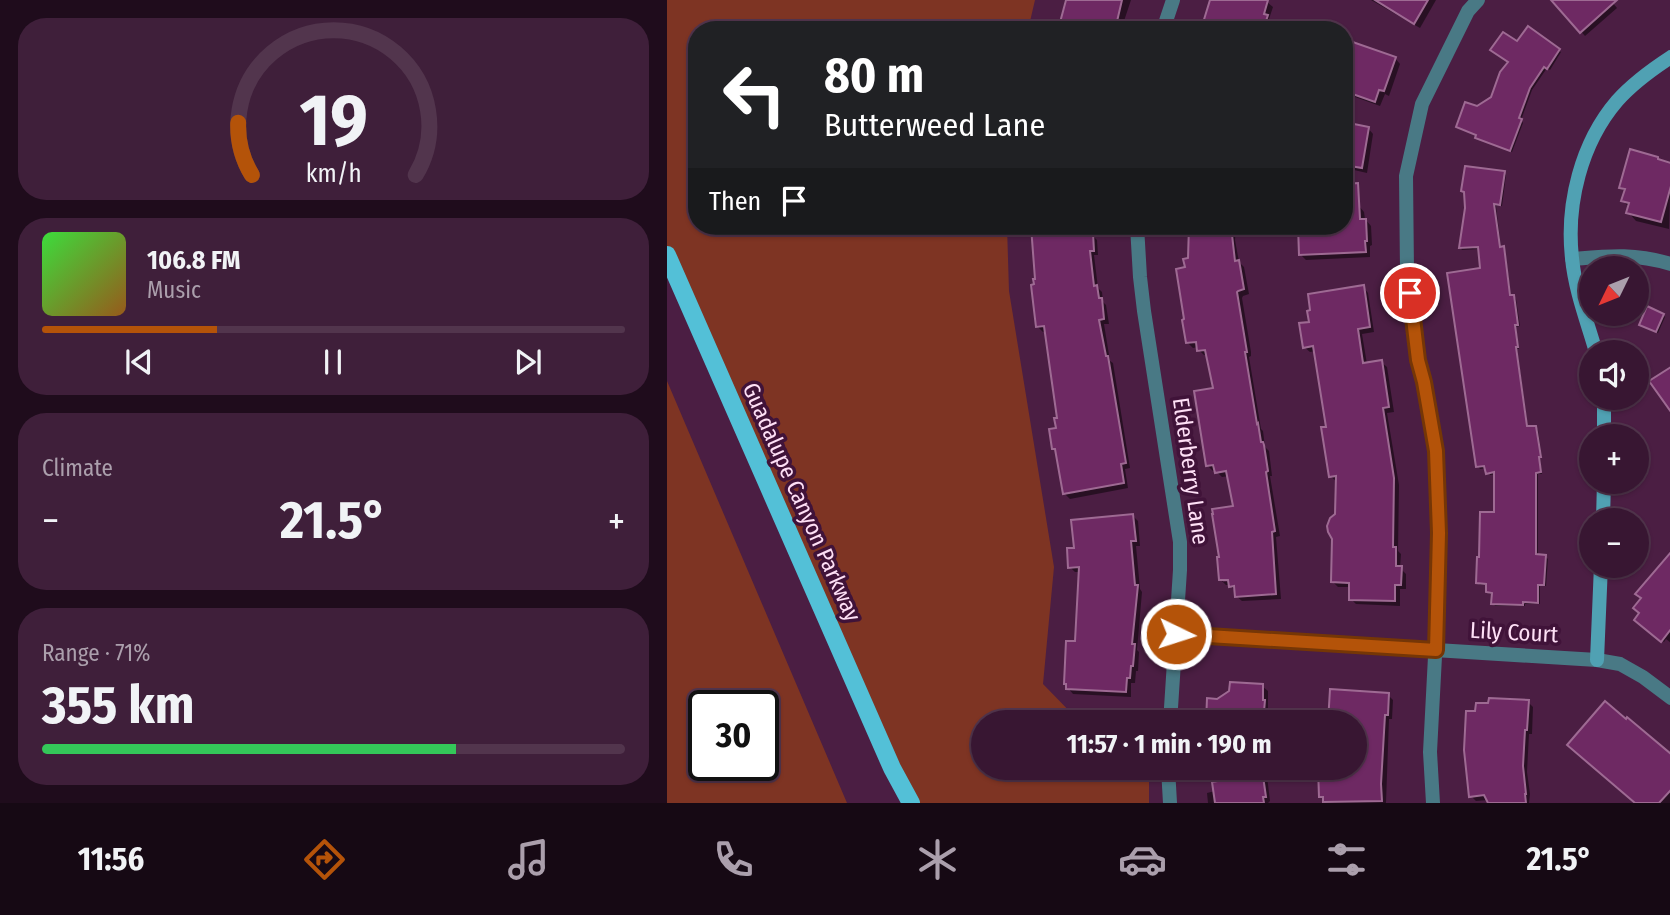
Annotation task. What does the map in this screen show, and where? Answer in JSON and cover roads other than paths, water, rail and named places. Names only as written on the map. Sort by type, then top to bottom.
[{"type":"main road","name":"Guadalupe Canyon Parkway","points":[[667,255],[892,768],[904,803]]},
{"type":"main road","name":"Guadalupe Canyon Parkway","points":[[892,768],[911,803]]},
{"type":"street","points":[[1166,21],[1173,0]]},
{"type":"street","points":[[1433,803],[1430,752],[1439,533],[1436,451],[1418,360],[1407,271],[1406,176],[1422,104],[1468,12],[1478,0]]},
{"type":"street","points":[[1592,340],[1577,287],[1570,227],[1574,195],[1583,162],[1596,131],[1616,102],[1641,77],[1670,57]]},
{"type":"street","name":"Elderberry Lane","points":[[1138,235],[1144,311],[1180,542],[1171,710]]},
{"type":"street","points":[[1572,259],[1623,255],[1648,257],[1670,264]]},
{"type":"street","points":[[1597,660],[1600,578]]},
{"type":"street","name":"Lily Court","points":[[1176,634],[1597,660],[1620,664],[1643,677],[1670,698]]},
{"type":"street","points":[[1169,780],[1170,803]]}]
